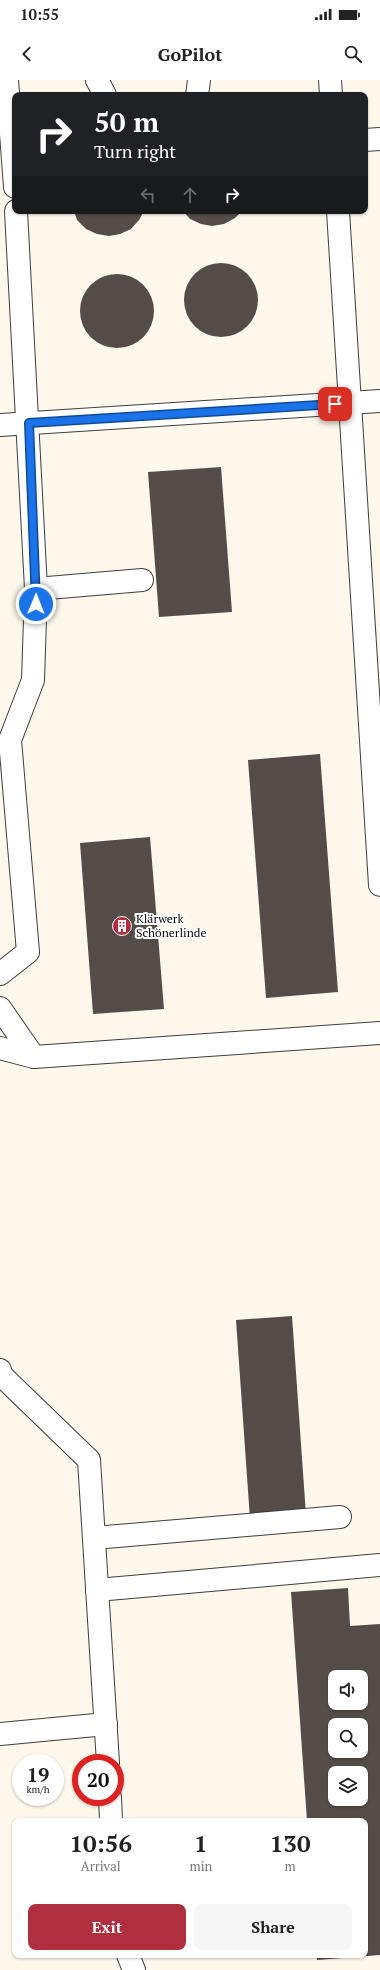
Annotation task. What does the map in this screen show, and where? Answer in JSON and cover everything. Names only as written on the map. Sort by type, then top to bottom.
[{"type":"lane","points":[[7,80],[12,147]]},
{"type":"lane","points":[[97,80],[103,92]]},
{"type":"lane","points":[[197,92],[199,80]]},
{"type":"lane","points":[[330,80],[331,92]]},
{"type":"lane","points":[[368,140],[380,139]]},
{"type":"lane","points":[[0,974],[28,952],[10,740],[34,680],[36,589],[29,423],[16,214]]},
{"type":"lane","points":[[338,214],[350,403],[371,604],[380,885]]},
{"type":"lane","points":[[0,425],[380,401]]},
{"type":"lane","points":[[36,589],[142,580]]},
{"type":"lane","points":[[0,1008],[34,1056]]},
{"type":"lane","points":[[0,1048],[34,1056],[380,1033]]},
{"type":"lane","points":[[0,1370],[2,1376],[89,1460],[108,1754]]},
{"type":"lane","points":[[94,1538],[340,1517]]},
{"type":"lane","points":[[97,1590],[380,1565]]},
{"type":"lane","points":[[0,1734],[106,1724]]},
{"type":"lane","points":[[110,1806],[111,1818]]},
{"type":"lane","points":[[129,1958],[134,1970]]},
{"type":"building","points":[[75,214],[142,214],[131,229],[120,234],[109,236],[97,234],[86,229],[77,220]]},
{"type":"building","points":[[186,214],[239,214],[224,224],[212,226],[201,224],[190,219]]},
{"type":"building","points":[[214,263],[228,263],[242,269],[252,279],[258,293],[258,307],[252,321],[242,331],[228,337],[214,337],[200,331],[190,321],[184,307],[184,293],[190,279],[200,269]]},
{"type":"building","points":[[110,274],[124,274],[138,280],[148,290],[154,304],[154,318],[148,332],[138,342],[124,348],[110,348],[96,342],[86,332],[80,318],[80,304],[86,290],[96,280]]},
{"type":"building","points":[[221,467],[232,612],[159,617],[148,472]]},
{"type":"building","points":[[320,754],[338,992],[266,998],[248,760]]},
{"type":"building","name":"Klärwerk Schönerlinde","points":[[150,837],[164,1009],[93,1014],[80,843]]},
{"type":"building","points":[[292,1316],[306,1515],[250,1519],[236,1320]]},
{"type":"building","points":[[348,1588],[350,1626],[380,1624],[380,1955],[368,1956],[368,1818],[307,1818],[291,1592]]},
{"type":"building","points":[[317,1958],[342,1958],[317,1960]]},
{"type":"place","name":"Klärwerk Schönerlinde","points":[[122,926]]},
{"type":"route","points":[[36,604],[29,423],[335,404]]}]
